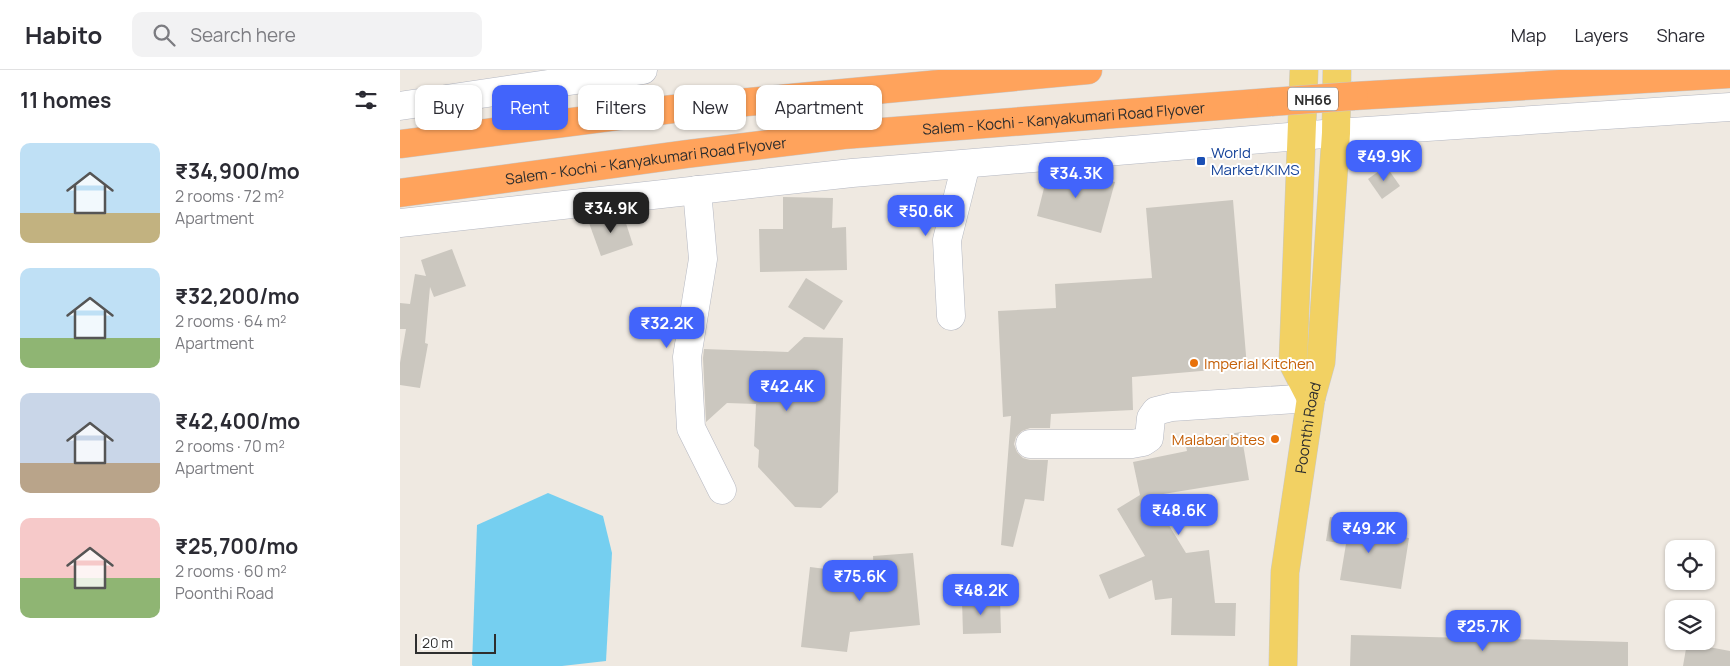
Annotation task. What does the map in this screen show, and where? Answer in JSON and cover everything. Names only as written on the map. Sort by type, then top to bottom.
[{"type":"highway","points":[[400,144],[673,109],[1088,70]]},
{"type":"highway","name":"Salem - Kochi - Kanyakumari Road Flyover","points":[[400,194],[843,134],[1354,96],[1730,74]]},
{"type":"main road","points":[[1304,70],[1293,363],[1311,398]]},
{"type":"main road","name":"Poonthi Road","points":[[1283,666],[1285,572],[1311,398],[1321,362],[1336,133],[1337,70]]},
{"type":"street","points":[[400,106],[643,70]]},
{"type":"street","points":[[400,223],[852,173],[1336,133],[1730,107]]},
{"type":"street","points":[[951,316],[947,240],[966,164]]},
{"type":"street","points":[[697,190],[703,259],[687,357],[691,428],[722,490]]},
{"type":"street","points":[[1030,444],[1132,444],[1143,442],[1149,438],[1151,418],[1156,411],[1172,407],[1311,398]]},
{"type":"water","points":[[548,493],[603,516],[612,553],[606,661],[562,666],[473,666],[477,525]]},
{"type":"building","points":[[1386,166],[1400,186],[1382,199],[1368,179]]},
{"type":"building","points":[[1072,170],[1115,182],[1101,233],[1037,216],[1048,172]]},
{"type":"building","points":[[783,197],[833,198],[832,228],[846,227],[847,270],[760,272],[759,229],[783,229]]},
{"type":"building","points":[[1233,200],[1247,367],[1132,377],[1133,410],[1051,414],[1050,428],[1030,428],[1022,431],[1016,437],[1014,444],[1017,452],[1023,458],[1030,460],[1048,460],[1044,501],[1025,499],[1013,547],[1001,545],[1011,416],[1003,417],[998,311],[1056,308],[1055,284],[1152,278],[1146,208]]},
{"type":"building","points":[[623,214],[633,245],[601,256],[589,223],[612,215]]},
{"type":"building","points":[[452,249],[466,286],[434,297],[430,287],[425,343],[428,344],[420,388],[400,385],[400,363],[406,329],[400,329],[400,303],[410,304],[415,274],[426,276],[421,260]]},
{"type":"building","points":[[806,278],[843,301],[824,330],[788,307]]},
{"type":"building","points":[[804,337],[843,338],[838,492],[821,508],[795,507],[758,467],[759,450],[754,446],[756,404],[727,403],[706,422],[704,349],[788,352]]},
{"type":"building","points":[[1241,432],[1249,480],[1151,496],[1186,553],[1209,550],[1215,603],[1236,603],[1235,636],[1171,635],[1172,598],[1155,600],[1152,580],[1109,599],[1099,575],[1145,556],[1117,509],[1140,495],[1133,462],[1187,451],[1185,442]]},
{"type":"building","points":[[1330,517],[1368,522],[1367,532],[1409,538],[1401,589],[1340,580],[1346,544],[1326,541]]},
{"type":"building","points":[[913,553],[920,625],[850,632],[847,652],[801,647],[810,567],[874,575],[873,556]]},
{"type":"building","points":[[1000,599],[1001,633],[963,634],[962,600]]},
{"type":"building","points":[[1351,635],[1628,642],[1628,666],[1350,666]]},
{"type":"building","points":[[1715,648],[1730,651],[1730,666],[1683,666],[1686,650],[1715,650]]},
{"type":"place","name":"World Market/KIMS","points":[[1201,161]]},
{"type":"place","name":"Imperial Kitchen","points":[[1194,363]]},
{"type":"place","name":"Malabar bites","points":[[1275,439]]}]
